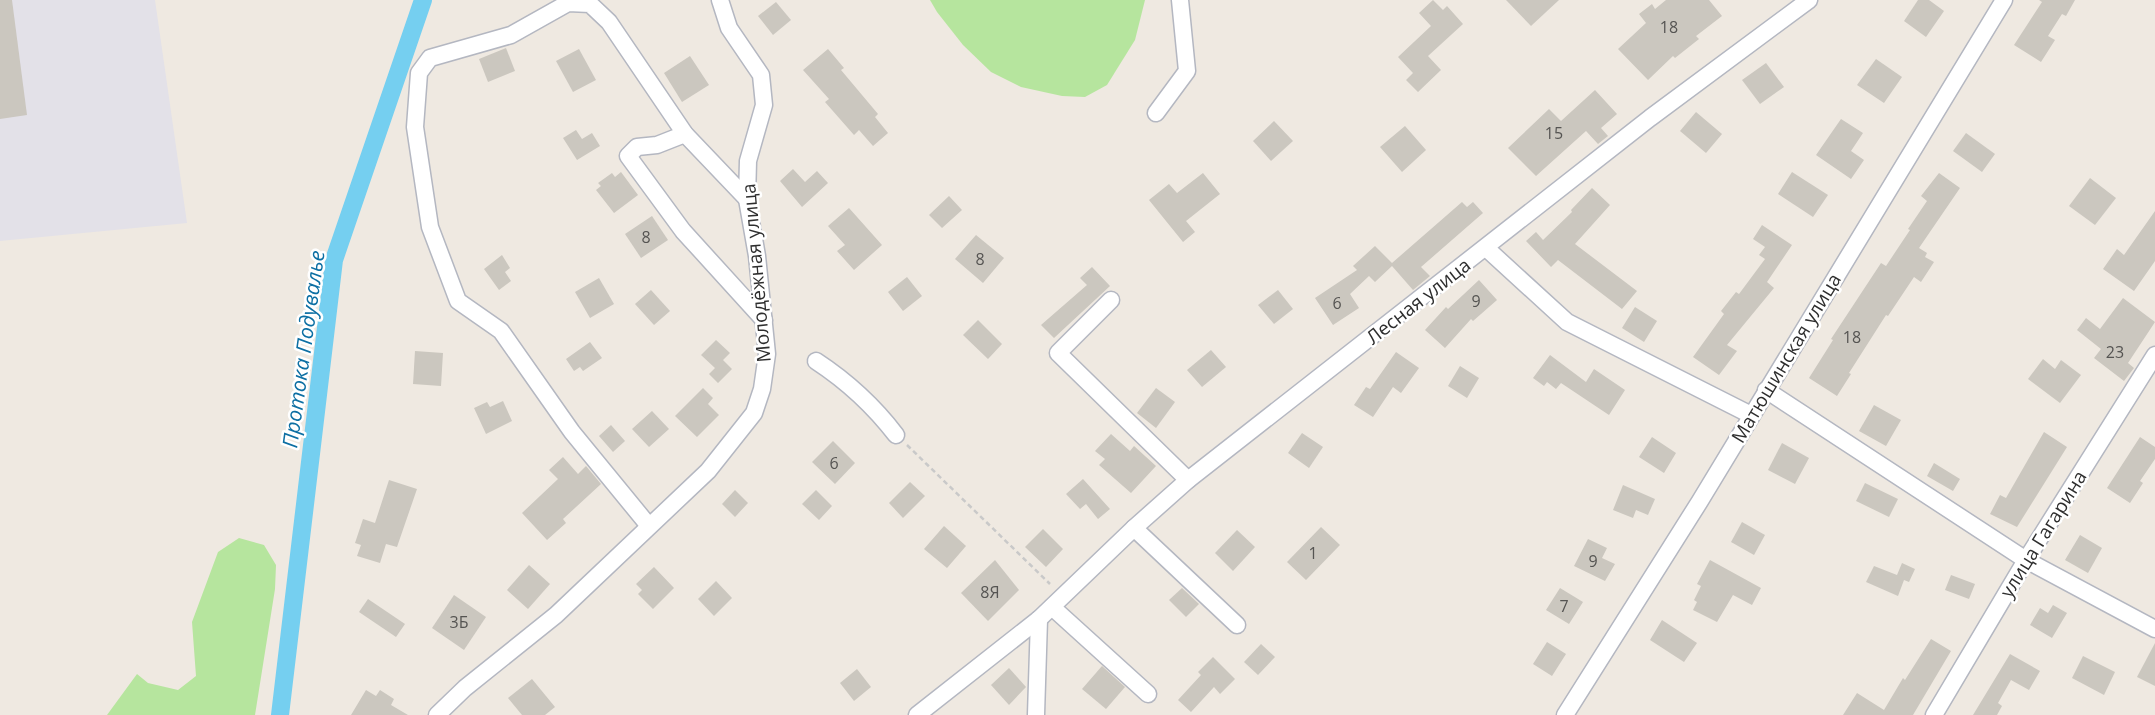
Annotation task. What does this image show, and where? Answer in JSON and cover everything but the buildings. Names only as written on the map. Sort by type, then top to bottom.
[{"type":"street","name":"Молодёжная улица","points":[[438,715],[466,688],[556,615],[708,471],[754,413],[762,389],[767,354],[757,256],[747,199],[748,161],[764,104],[761,75],[729,28],[720,0]]},
{"type":"street","points":[[1156,113],[1187,71],[1180,0]]},
{"type":"street","name":"Лесная улица","points":[[918,715],[1039,619],[1188,480],[1650,118],[1809,0]]},
{"type":"street","name":"Матюшинская улица","points":[[1564,715],[1700,501],[2004,0]]},
{"type":"street","points":[[649,526],[572,432],[501,331],[458,301],[430,227],[415,127],[419,73],[430,58],[511,35],[568,3],[590,4],[609,22],[685,134],[747,199]]},
{"type":"street","points":[[685,134],[657,145],[637,147],[628,156],[684,231],[764,320]]},
{"type":"street","points":[[1486,248],[1567,322],[1751,415]]},
{"type":"street","points":[[1111,300],[1058,353],[1188,480]]},
{"type":"street","name":"улица Гагарина","points":[[1934,715],[2026,560],[2155,355]]},
{"type":"street","points":[[816,361],[842,378],[875,408],[897,435]]},
{"type":"street","points":[[1766,390],[2026,560],[2155,629]]},
{"type":"street","points":[[1134,528],[1237,625]]},
{"type":"street","points":[[1057,602],[1148,694]]},
{"type":"street","points":[[1036,715],[1039,619]]},
{"type":"path","points":[[897,435],[1057,602]]},
{"type":"shaded area","points":[[0,0],[155,0],[187,223],[0,241]]},
{"type":"green space","points":[[930,0],[1145,0],[1135,40],[1107,85],[1085,97],[1062,96],[1021,87],[991,72],[963,45]]},
{"type":"green space","points":[[239,538],[264,545],[276,565],[275,589],[255,715],[107,715],[137,674],[148,683],[178,690],[196,676],[192,622],[218,552]]},
{"type":"waterway","name":"Протока Подувалье","points":[[280,715],[334,260],[423,0]]}]
